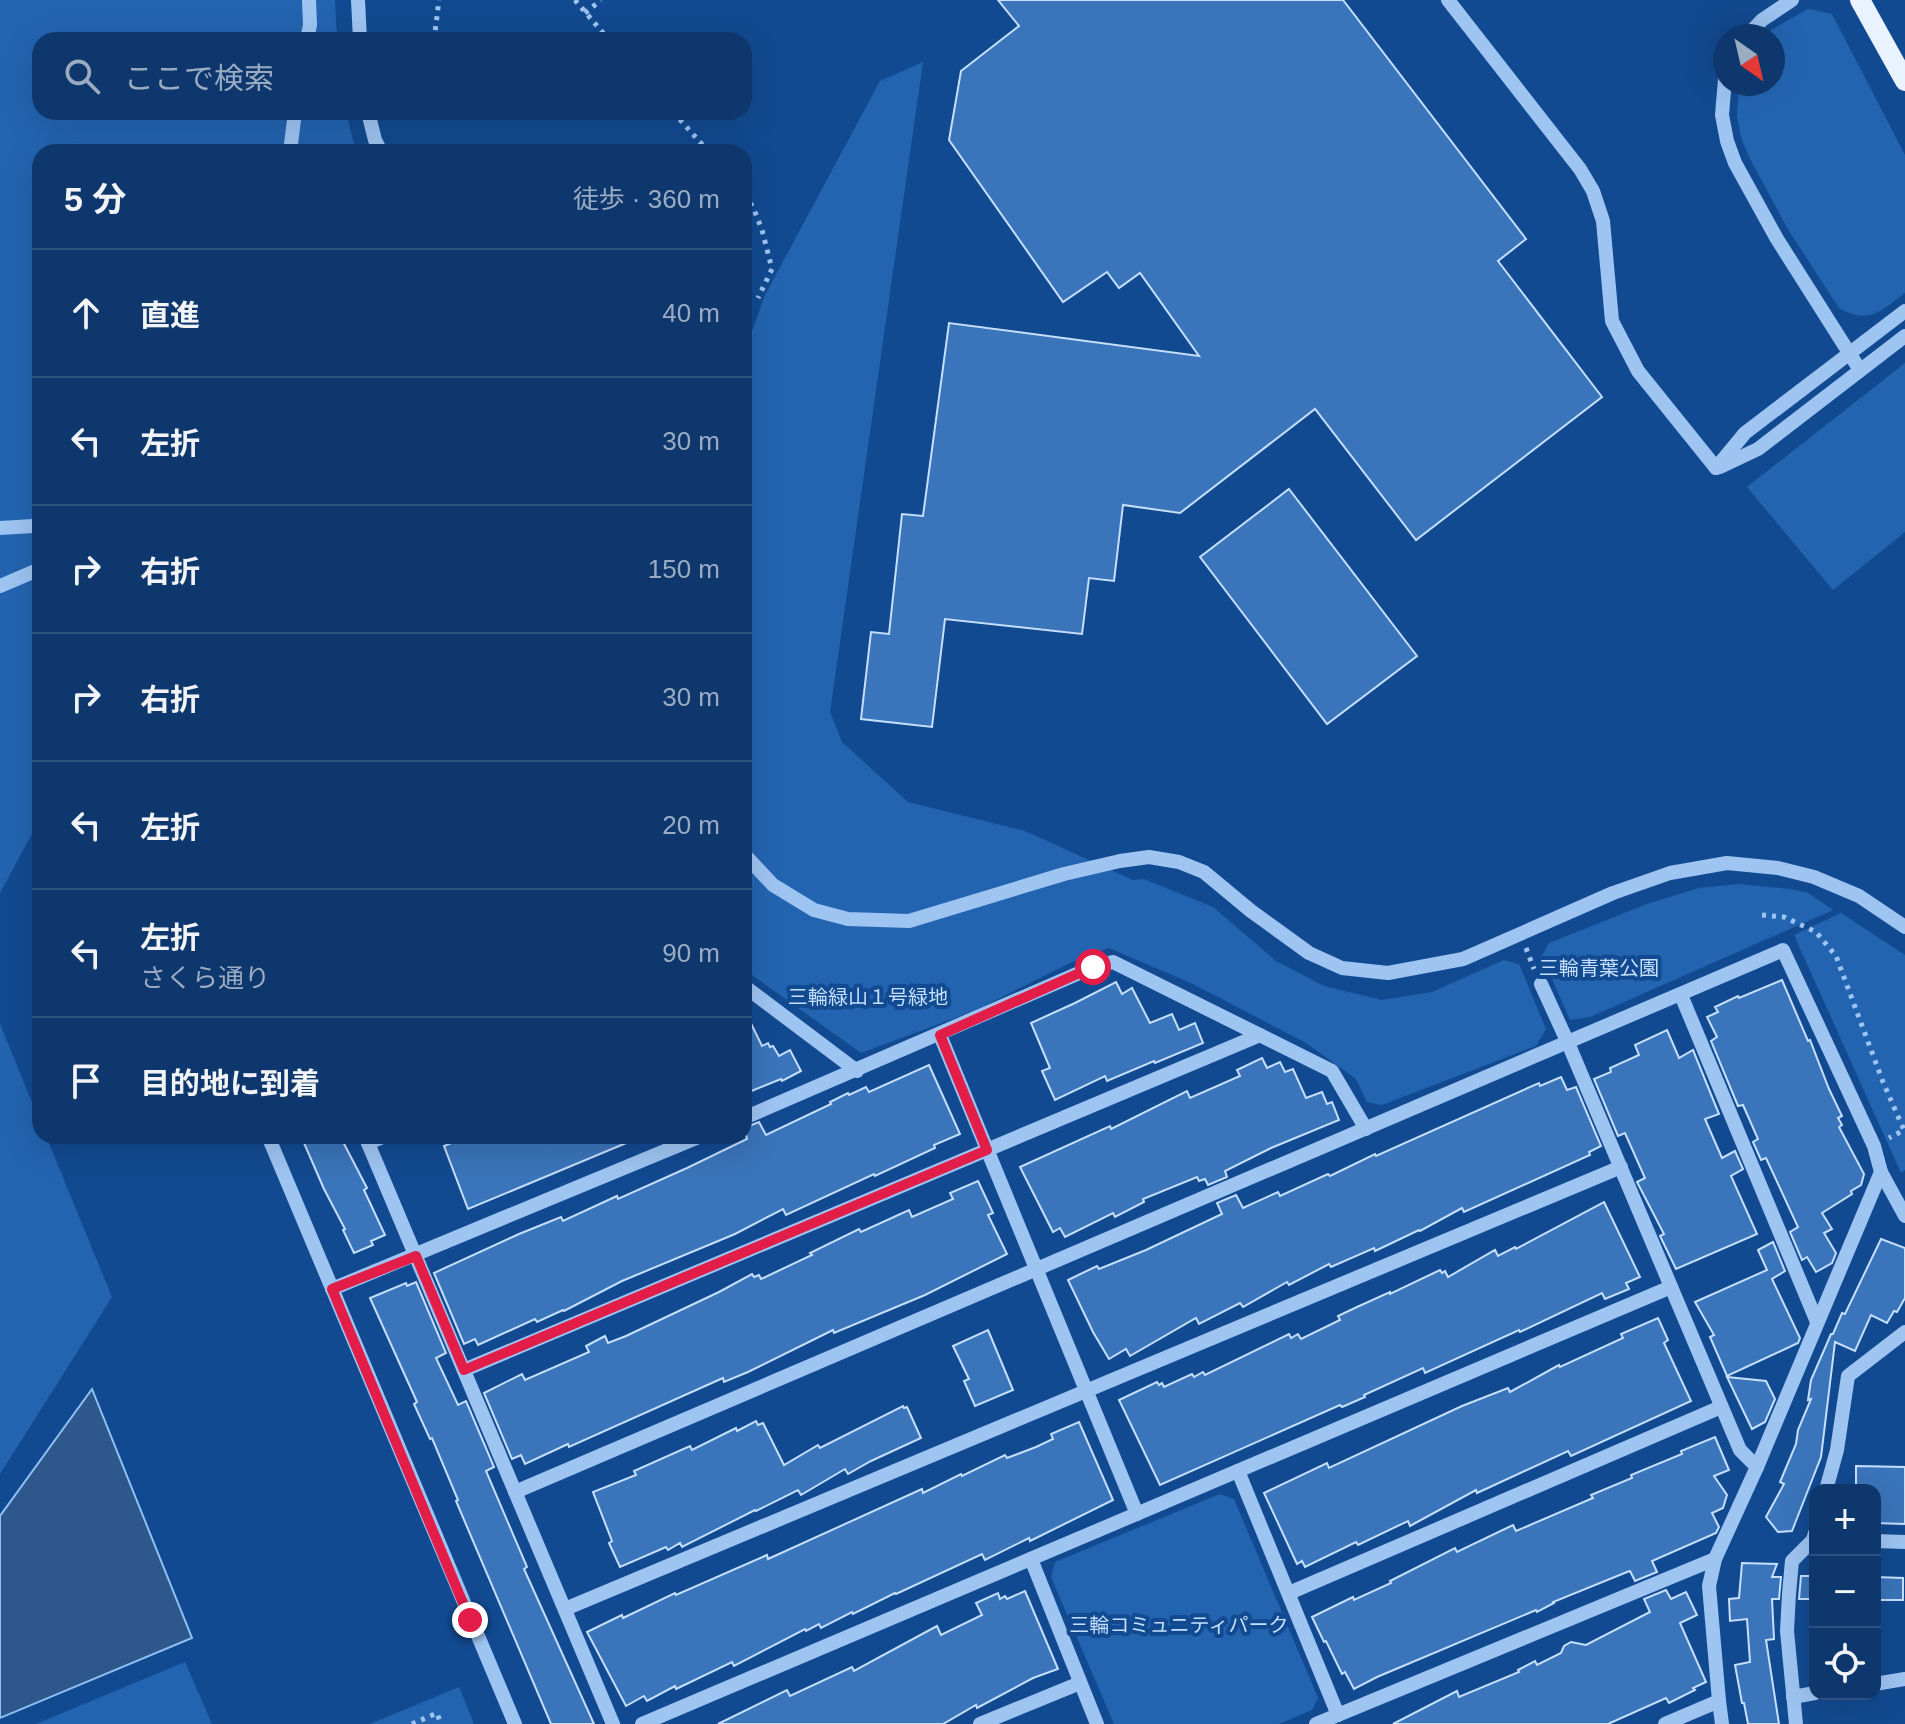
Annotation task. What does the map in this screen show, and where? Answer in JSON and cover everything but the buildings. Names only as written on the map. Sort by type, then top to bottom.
[{"type":"main road","points":[[1860,0],[1905,81]]},
{"type":"street","points":[[309,0],[309,32]]},
{"type":"street","points":[[358,0],[360,32]]},
{"type":"street","points":[[1448,0],[1580,169],[1593,191],[1603,221],[1612,321],[1638,371],[1716,468]]},
{"type":"street","points":[[1758,24],[1792,0]]},
{"type":"street","points":[[1724,96],[1722,115],[1735,163],[1777,239],[1860,370]]},
{"type":"street","points":[[291,144],[294,120]]},
{"type":"street","points":[[370,120],[377,144]]},
{"type":"street","points":[[1716,468],[1745,433],[1905,311]]},
{"type":"street","points":[[1716,468],[1758,449],[1905,336]]},
{"type":"street","points":[[0,528],[32,526]]},
{"type":"street","points":[[0,586],[32,572]]},
{"type":"street","points":[[752,863],[773,885],[814,910],[848,919],[909,921],[1064,874],[1120,861],[1149,857],[1179,862],[1204,872],[1309,953],[1342,968],[1388,973],[1463,959],[1628,888],[1670,873],[1727,863],[1778,868],[1814,877],[1859,896],[1905,927]]},
{"type":"street","points":[[515,1492],[1783,950],[1874,1146],[1881,1172],[1905,1216]]},
{"type":"street","points":[[752,1115],[1093,967],[1113,962],[1332,1071],[1366,1129]]},
{"type":"street","points":[[1541,984],[1740,1450],[1757,1467]]},
{"type":"street","points":[[752,992],[857,1071]]},
{"type":"street","points":[[1681,995],[1817,1322]]},
{"type":"street","points":[[940,1035],[1137,1514]]},
{"type":"street","points":[[464,1370],[1260,1035]]},
{"type":"street","points":[[271,1144],[515,1724]]},
{"type":"street","points":[[368,1144],[613,1724]]},
{"type":"street","points":[[332,1289],[682,1144]]},
{"type":"street","points":[[565,1609],[1621,1167]]},
{"type":"street","points":[[1722,1724],[1709,1586],[1715,1559],[1881,1172]]},
{"type":"street","points":[[642,1724],[1671,1287]]},
{"type":"street","points":[[1828,1484],[1837,1450],[1848,1376],[1905,1332]]},
{"type":"street","points":[[1289,1593],[1721,1407]]},
{"type":"street","points":[[1238,1471],[1338,1715]]},
{"type":"street","points":[[1881,1541],[1905,1542]]},
{"type":"street","points":[[1796,1724],[1787,1631],[1792,1561],[1809,1543]]},
{"type":"street","points":[[1031,1559],[1097,1724]]},
{"type":"street","points":[[1316,1724],[1715,1559]]},
{"type":"street","points":[[1881,1683],[1905,1679]]},
{"type":"street","points":[[980,1724],[1080,1683]]},
{"type":"street","points":[[1793,1697],[1809,1694]]},
{"type":"street","points":[[1665,1724],[1719,1701]]},
{"type":"path","points":[[435,32],[439,0]]},
{"type":"path","points":[[575,0],[602,32]]},
{"type":"path","points":[[585,13],[601,0]]},
{"type":"path","points":[[680,120],[702,144]]},
{"type":"path","points":[[752,206],[772,269],[758,298]]},
{"type":"path","points":[[1762,915],[1784,917],[1816,932],[1836,956],[1904,1130],[1874,1146]]},
{"type":"path","points":[[1520,933],[1541,984]]},
{"type":"path","points":[[414,1723],[437,1713],[441,1724]]},
{"type":"green space","points":[[0,0],[335,0],[337,32],[32,32],[32,120],[348,120],[354,144],[32,144],[32,834],[0,893]]},
{"type":"green space","points":[[1808,9],[1832,14],[1905,155],[1905,293],[1874,314],[1859,315],[1839,308],[1789,231],[1741,137],[1737,116],[1738,96],[1785,96],[1785,24],[1782,24]]},
{"type":"green space","name":"三輪緑山１号緑地","points":[[923,62],[830,712],[842,742],[908,802],[1025,831],[1133,880],[1144,879],[1213,907],[1276,961],[1324,986],[1382,1000],[1432,992],[1504,960],[1519,964],[1546,1029],[1536,1046],[1382,1105],[1367,1102],[1356,1079],[1306,1043],[1193,984],[1109,948],[1070,963],[974,1011],[861,1053],[752,975],[752,331],[765,295],[880,81]]},
{"type":"green space","points":[[1905,363],[1905,532],[1833,590],[1747,487]]},
{"type":"green space","name":"三輪青葉公園","points":[[1738,884],[1808,893],[1833,910],[1590,1017],[1570,1020],[1542,956],[1549,943],[1647,904],[1699,888]]},
{"type":"green space","points":[[1841,913],[1905,955],[1905,1170],[1901,1173],[1794,935]]},
{"type":"green space","points":[[0,1024],[32,1102],[32,1144],[49,1144],[112,1297],[0,1474]]},
{"type":"green space","name":"三輪コミュニティパーク","points":[[1220,1494],[1234,1499],[1318,1698],[1312,1710],[1279,1724],[1114,1724],[1051,1577],[1055,1562]]},
{"type":"green space","points":[[185,1662],[212,1724],[36,1724]]},
{"type":"green space","points":[[459,1687],[474,1724],[370,1724]]},
{"type":"shaded area","points":[[92,1389],[192,1638],[0,1718],[0,1516]]},
{"type":"route","points":[[470,1620],[332,1289],[416,1256],[464,1370],[987,1150],[940,1035],[1093,967]]}]
